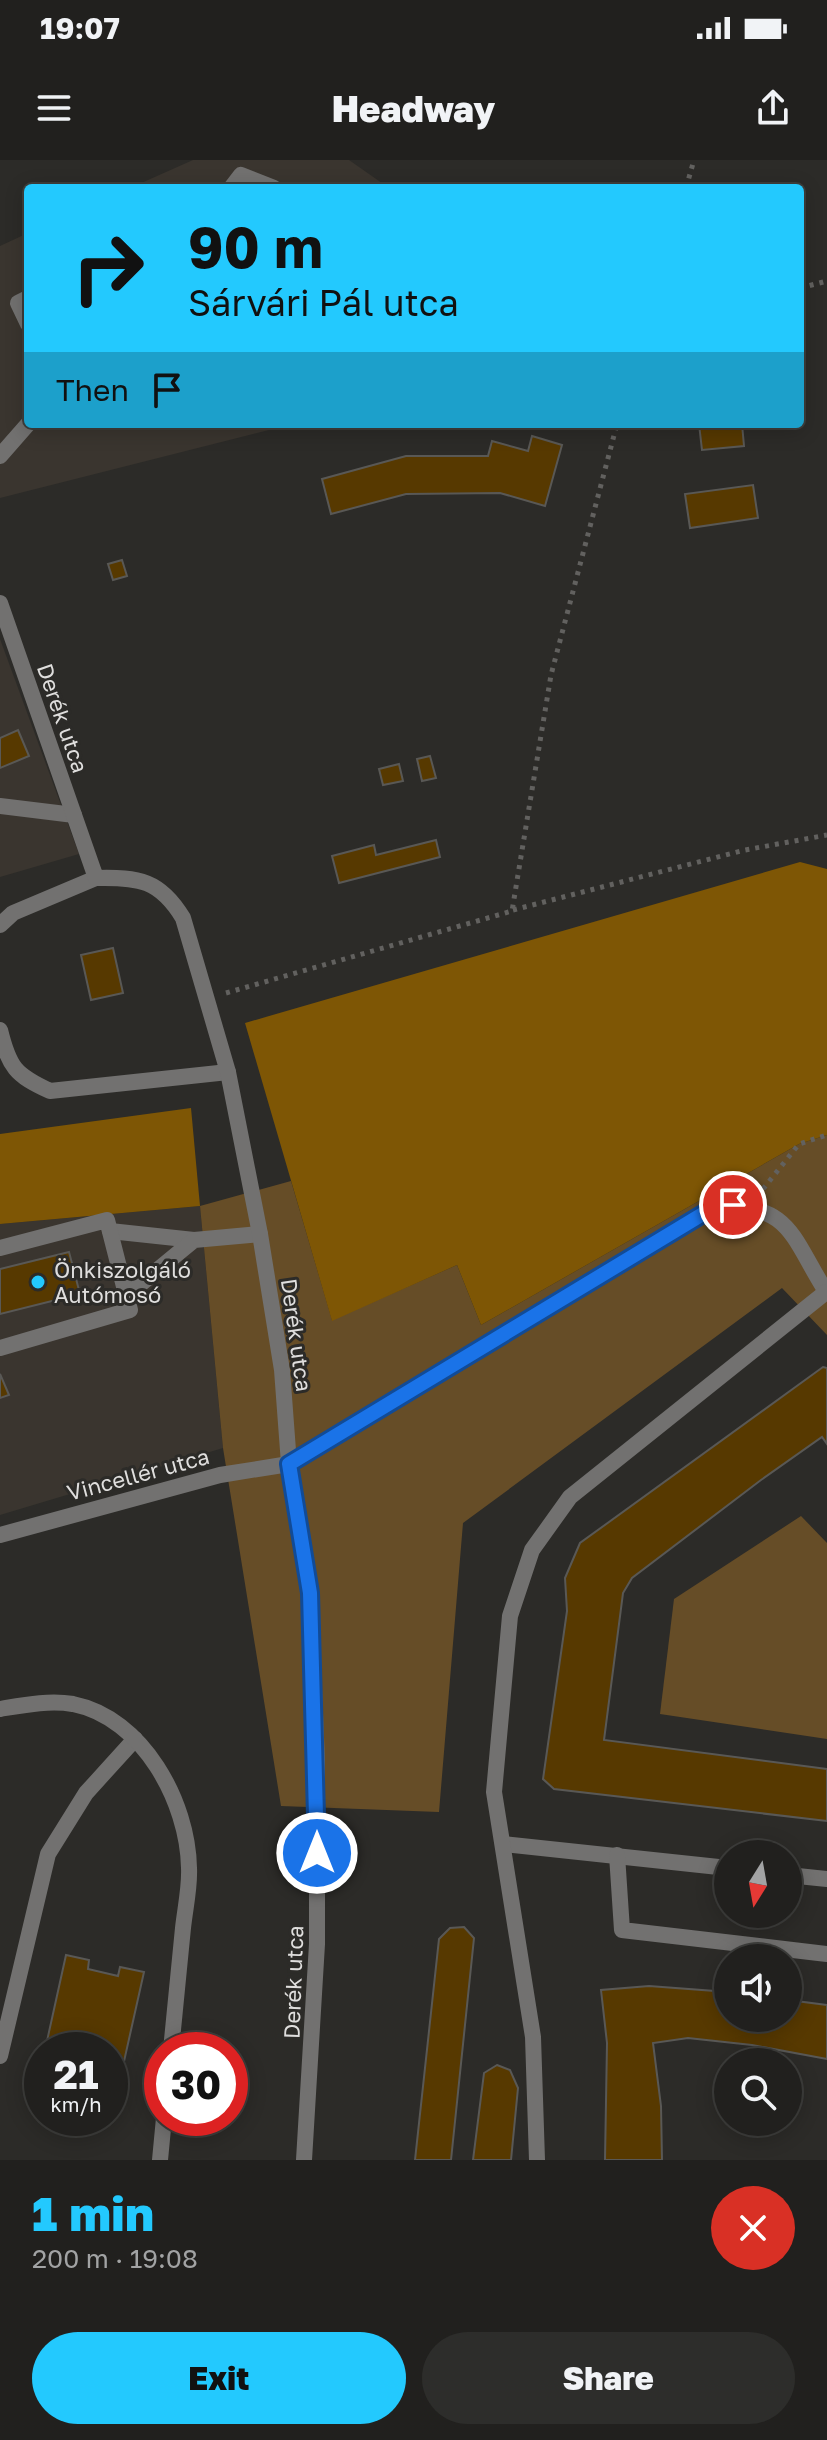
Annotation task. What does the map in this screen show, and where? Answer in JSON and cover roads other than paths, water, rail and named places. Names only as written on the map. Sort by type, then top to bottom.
[{"type":"street","points":[[234,184],[241,175],[264,184]]},
{"type":"street","points":[[24,300],[18,303],[24,316]]},
{"type":"street","points":[[0,456],[24,428]]},
{"type":"street","name":"Derék utca","points":[[0,603],[96,878],[147,882],[170,897],[183,918],[228,1072],[260,1234],[282,1370],[289,1464],[310,1593],[317,1761],[317,1944],[304,2160]]},
{"type":"street","points":[[0,806],[74,815]]},
{"type":"street","points":[[0,925],[13,913],[96,878]]},
{"type":"street","points":[[0,1030],[7,1059],[23,1078],[50,1091],[228,1072]]},
{"type":"street","points":[[289,1464],[716,1206],[750,1205],[782,1220],[827,1293],[570,1497],[532,1550],[510,1616],[494,1792],[533,2037],[537,2160]]},
{"type":"street","points":[[0,1248],[107,1220],[130,1310],[0,1348]]},
{"type":"street","points":[[110,1231],[194,1240],[260,1234]]},
{"type":"street","points":[[126,1296],[194,1240]]},
{"type":"street","name":"Vincellér utca","points":[[0,1535],[220,1475],[289,1464]]},
{"type":"street","points":[[0,1709],[37,1703],[74,1704],[107,1719],[135,1739],[173,1795],[188,1856],[173,2032]]},
{"type":"street","points":[[0,2056],[48,1854],[86,1793],[135,1739]]},
{"type":"street","points":[[503,1844],[714,1866]]},
{"type":"street","points":[[617,1855],[622,1930],[827,1954]]},
{"type":"street","points":[[802,1876],[827,1879]]},
{"type":"street","points":[[160,2160],[162,2136]]},
{"type":"place","name":"Önkiszolgáló Autómosó","points":[[38,1282]]}]
